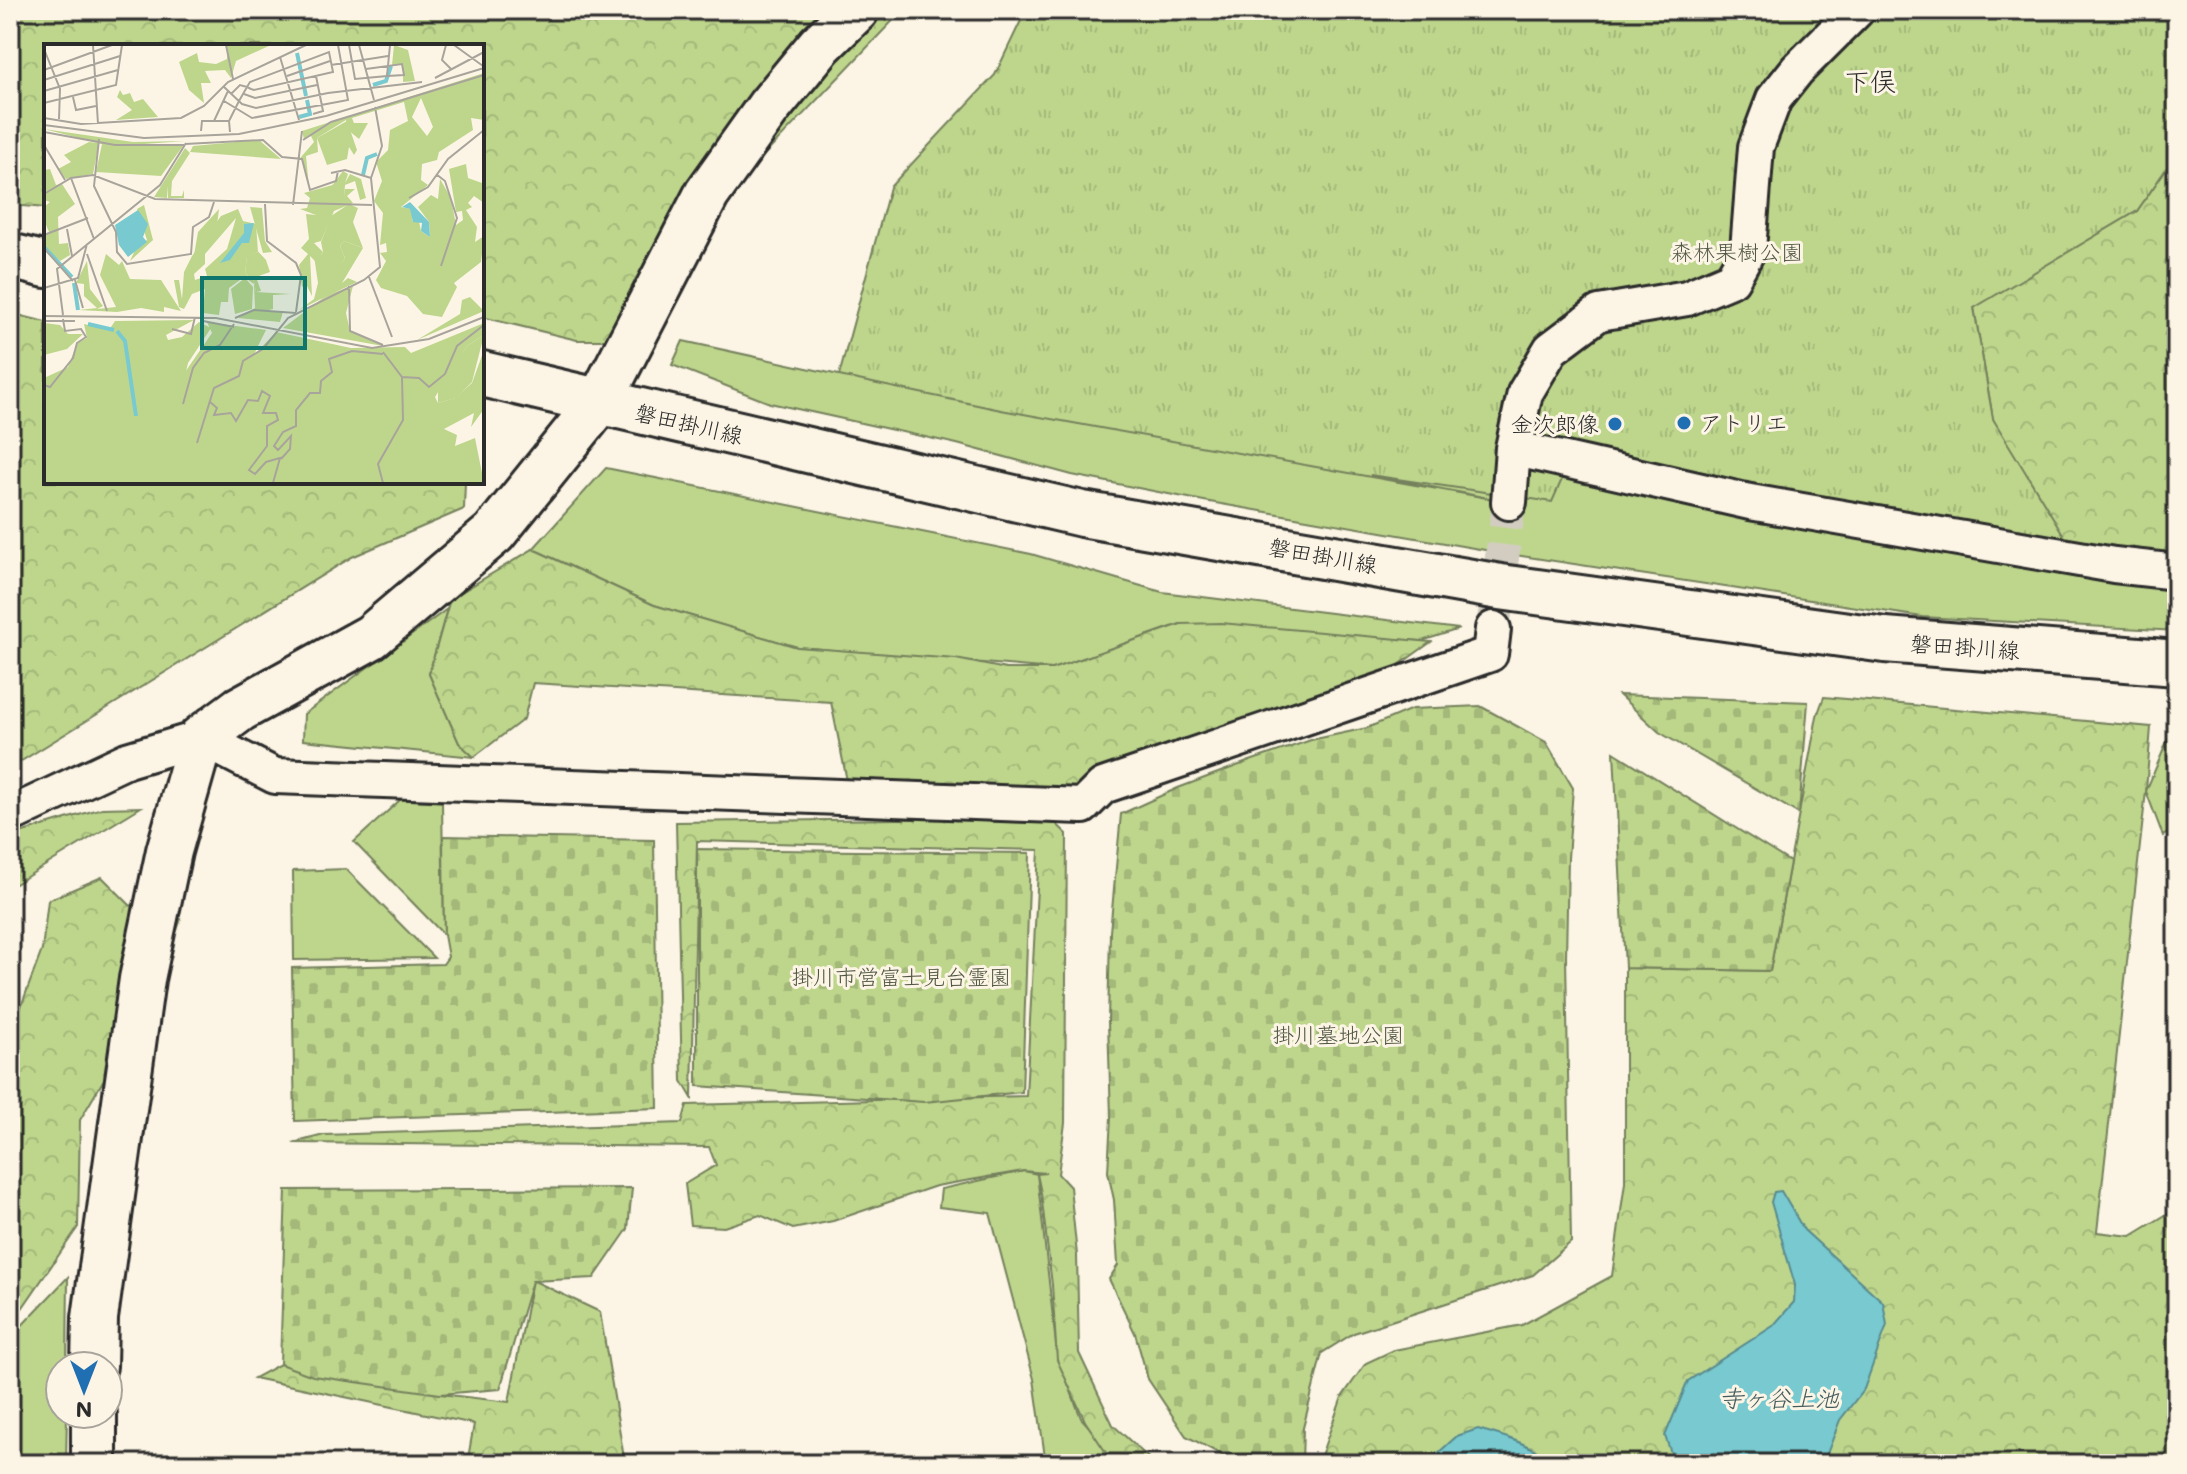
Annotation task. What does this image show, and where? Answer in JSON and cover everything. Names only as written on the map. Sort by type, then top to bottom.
[{"type":"main road","points":[[94,1350],[95,1318],[142,979],[169,851],[201,738],[240,709],[371,637],[494,533],[599,403],[707,194],[769,107],[820,45],[856,10]]},
{"type":"main road","points":[[10,256],[44,264]]},
{"type":"main road","name":"磐田掛川線","points":[[484,374],[1082,514],[1500,587],[1885,640],[2177,663]]},
{"type":"main road","points":[[94,1430],[94,1464]]},
{"type":"street","points":[[1509,502],[1513,448],[1525,393],[1551,349],[1599,313],[1687,298],[1732,279],[1748,250],[1756,147],[1774,99],[1797,70],[1857,10]]},
{"type":"street","points":[[1513,448],[1750,502],[2114,565],[2177,572]]},
{"type":"street","points":[[10,815],[127,760],[201,738],[275,776],[1083,806],[1103,786],[1490,654],[1493,629]]},
{"type":"green space","points":[[10,10],[903,10],[662,262],[617,340],[577,340],[484,317],[484,44],[44,44],[44,208],[10,205]]},
{"type":"green space","name":"森林果樹公園","points":[[1026,10],[2177,10],[2177,153],[2137,211],[1974,308],[1993,419],[2077,557],[1570,461],[1552,502],[1370,475],[1509,502],[1001,410],[839,376],[890,187],[995,75]]},
{"type":"green space","points":[[2177,153],[2177,555],[2048,541],[1993,419],[1974,307],[2137,211]]},
{"type":"green space","points":[[10,313],[44,322],[44,484],[465,484],[464,509],[352,557],[10,768]]},
{"type":"green space","points":[[683,341],[839,375],[1523,450],[2177,564],[2177,631],[1922,617],[1508,554],[1204,501],[1072,475],[957,444],[770,403],[672,365]]},
{"type":"green space","points":[[606,468],[1031,554],[1162,592],[1459,629],[1422,641],[1180,624],[1052,669],[797,647],[654,605],[533,549]]},
{"type":"green space","points":[[533,549],[654,605],[797,647],[956,659],[1006,669],[1052,669],[1181,624],[1221,623],[1431,642],[1375,682],[1079,794],[847,781],[831,702],[533,683],[524,719],[474,757],[459,743],[429,674],[450,599]]},
{"type":"green space","points":[[447,609],[429,674],[459,743],[474,757],[303,740],[304,714]]},
{"type":"green space","points":[[1619,695],[1808,702],[1799,814],[1659,732]]},
{"type":"green space","points":[[1824,697],[2151,727],[2097,1232],[2131,1236],[2177,1208],[2177,1464],[1318,1464],[1342,1397],[1366,1363],[1394,1350],[1522,1325],[1612,1276],[1625,1182],[1625,968],[1770,971],[1817,716]]},
{"type":"green space","name":"掛川墓地公園","points":[[1480,706],[1546,742],[1573,788],[1566,957],[1571,1242],[1533,1275],[1354,1333],[1322,1353],[1303,1428],[1302,1464],[1239,1464],[1186,1436],[1148,1379],[1135,1333],[1109,1279],[1118,1265],[1114,1200],[1108,1172],[1111,1117],[1108,1022],[1110,932],[1121,814],[1250,761],[1311,740],[1367,728],[1412,709]]},
{"type":"green space","points":[[2169,737],[2177,737],[2177,827],[2163,836],[2146,791]]},
{"type":"green space","points":[[1614,752],[1790,862],[1770,971],[1625,968]]},
{"type":"green space","points":[[401,799],[442,802],[444,935],[354,842]]},
{"type":"green space","points":[[141,807],[10,887],[10,836],[102,808]]},
{"type":"green space","points":[[1049,817],[1067,834],[1065,1123],[1058,1174],[1070,1187],[1077,1255],[1079,1353],[1113,1425],[1155,1464],[1113,1463],[1085,1421],[1057,1360],[1052,1285],[1037,1174],[1046,1173],[1023,1171],[936,1186],[833,1221],[793,1229],[760,1215],[724,1227],[690,1225],[685,1184],[716,1165],[709,1147],[293,1143],[324,1135],[682,1123],[687,1105],[1026,1096],[1039,850],[697,841],[692,1098],[682,1081],[676,822]]},
{"type":"green space","points":[[443,836],[654,840],[658,1108],[295,1121],[292,968],[443,964],[448,957],[444,935]]},
{"type":"green space","name":"掛川市営富士見台霊園","points":[[697,849],[1030,853],[1022,1092],[924,1102],[697,1086]]},
{"type":"green space","points":[[346,869],[434,958],[294,960],[293,871]]},
{"type":"green space","points":[[102,877],[130,905],[181,919],[153,996],[80,1120],[78,1227],[10,1326],[10,1036],[42,950],[48,900]]},
{"type":"green space","points":[[1024,1171],[1037,1174],[1057,1354],[1081,1418],[1123,1464],[1046,1464],[1034,1379],[990,1213],[939,1207],[941,1189]]},
{"type":"green space","points":[[632,1188],[628,1229],[594,1278],[532,1281],[500,1389],[440,1394],[313,1376],[280,1364],[286,1190]]},
{"type":"green space","points":[[68,1277],[67,1350],[44,1350],[44,1430],[67,1430],[66,1464],[10,1464],[10,1338]]},
{"type":"green space","points":[[532,1280],[600,1312],[625,1464],[467,1464],[474,1424],[254,1378],[280,1364],[440,1394],[509,1402]]},
{"type":"water","name":"寺ヶ谷上池","points":[[1781,1191],[1804,1230],[1883,1302],[1887,1325],[1864,1389],[1840,1420],[1823,1464],[1675,1464],[1665,1436],[1688,1381],[1773,1326],[1794,1302],[1795,1285],[1771,1202],[1774,1192]]},
{"type":"water","points":[[1478,1429],[1528,1446],[1551,1464],[1426,1464],[1457,1436]]},
{"type":"tunnel","points":[[1493,629],[1509,502]]},
{"type":"place","name":"アトリエ","points":[[1684,423]]},
{"type":"place","name":"金次郎像","points":[[1615,424]]},
{"type":"district","name":"下俣","points":[[1870,82]]}]
